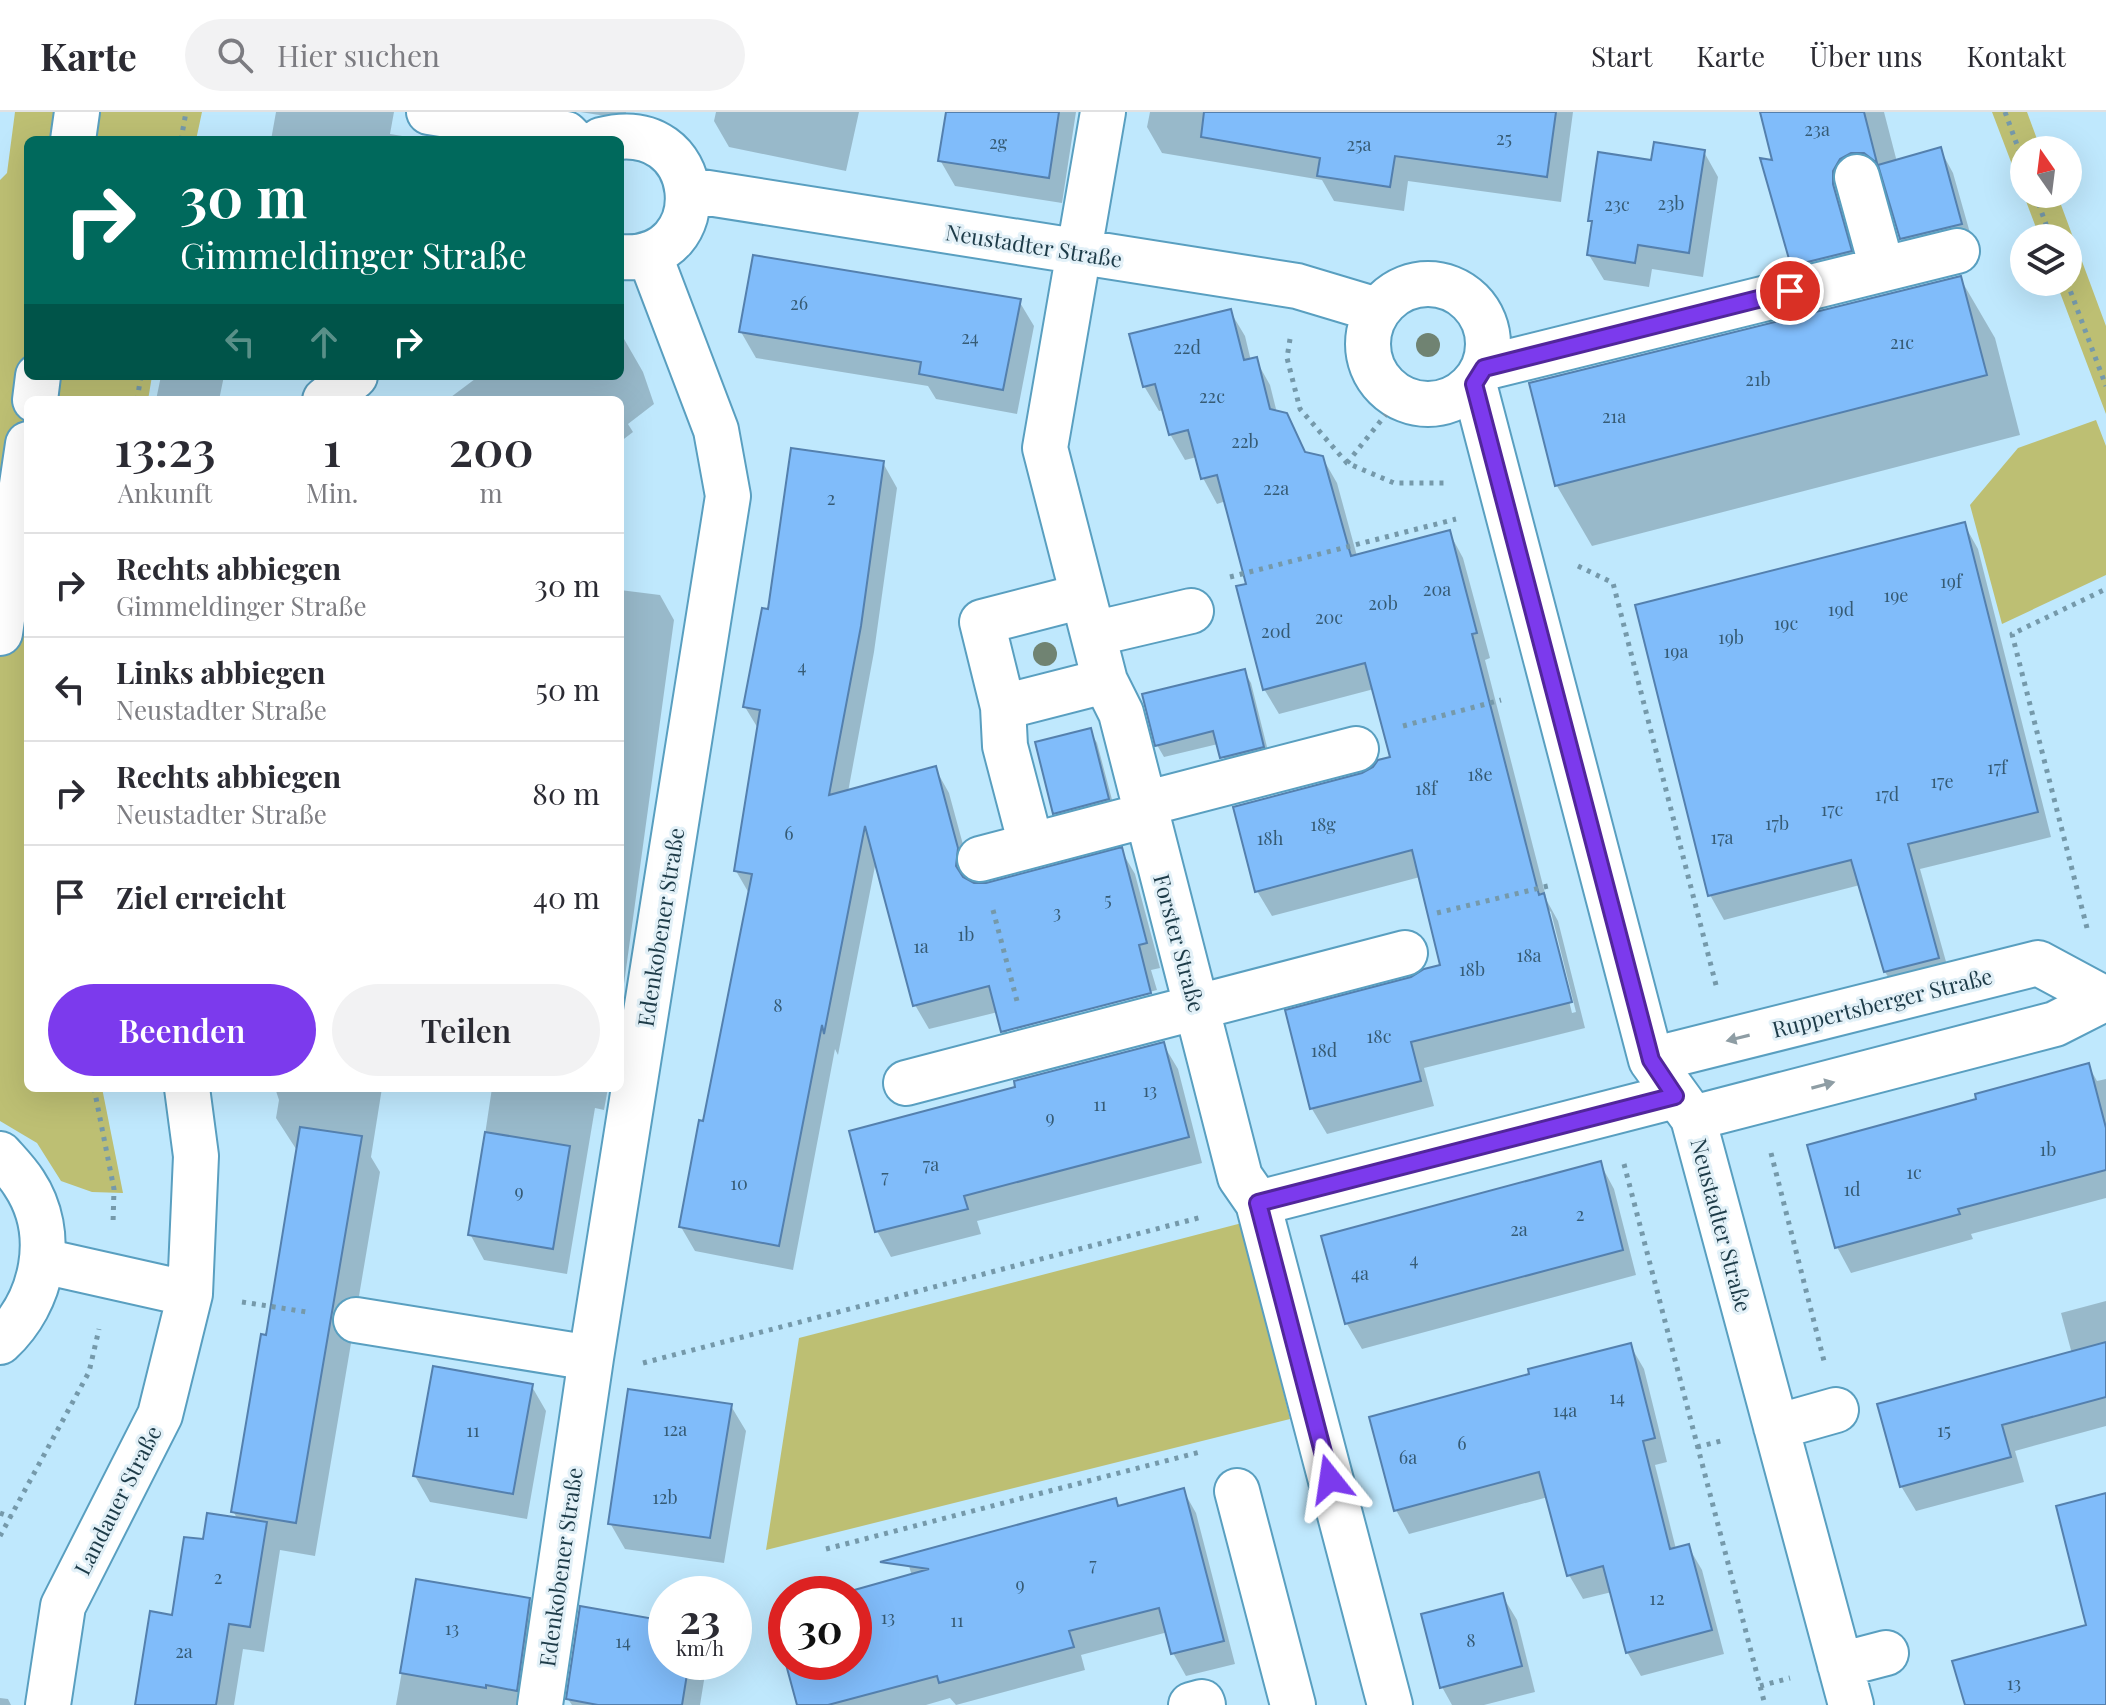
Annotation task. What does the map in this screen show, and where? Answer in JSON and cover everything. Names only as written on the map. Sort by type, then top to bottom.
[{"type":"street","points":[[74,136],[77,112]]},
{"type":"street","points":[[417,136],[420,112]]},
{"type":"street","points":[[429,112],[568,136]]},
{"type":"street","name":"Forster Straße","points":[[1103,112],[1045,448],[1105,681],[1121,713],[1240,1177],[1258,1203],[1390,1705]]},
{"type":"street","points":[[630,129],[660,143],[675,155],[685,172],[689,190],[689,207],[675,237],[634,256]]},
{"type":"street","points":[[1857,177],[1882,268]]},
{"type":"street","name":"Neustadter Straße","points":[[689,190],[1297,286],[1377,310],[1391,296],[1409,287],[1428,284],[1465,296],[1478,311],[1487,328],[1488,348],[1479,376],[1506,507],[1651,1060],[1684,1107],[1776,1427],[1845,1685]]},
{"type":"street","points":[[1377,310],[1369,328],[1367,349],[1372,368],[1383,386],[1399,398],[1419,404],[1439,404],[1458,397],[1479,376],[1882,268],[1957,251]]},
{"type":"street","name":"Edenkobener Straße","points":[[540,1705],[591,1358],[728,496],[716,430],[634,256]]},
{"type":"street","points":[[330,396],[350,380]]},
{"type":"street","points":[[0,633],[24,471]]},
{"type":"street","points":[[1031,845],[1005,746],[1003,707],[982,622],[1191,611]]},
{"type":"street","points":[[1003,707],[1105,681]]},
{"type":"street","points":[[980,859],[1356,749]]},
{"type":"street","points":[[906,1083],[1405,953]]},
{"type":"street","name":"Ruppertsberger Straße","points":[[1651,1060],[2038,963],[2106,1000]]},
{"type":"street","points":[[1258,1203],[1610,1113],[1684,1107],[2055,1024],[2106,1000]]},
{"type":"street","points":[[43,1261],[190,1294],[196,1156],[188,1092]]},
{"type":"street","points":[[0,1154],[26,1184],[40,1222],[43,1261],[34,1296],[17,1326],[0,1342]]},
{"type":"street","name":"Landauer Straße","points":[[48,1705],[63,1606],[160,1415],[190,1294]]},
{"type":"street","points":[[356,1320],[591,1358]]},
{"type":"street","points":[[1776,1427],[1836,1410]]},
{"type":"street","points":[[1237,1491],[1293,1705]]},
{"type":"street","points":[[1845,1685],[1886,1653]]},
{"type":"street","points":[[1191,1705],[1202,1702],[1203,1705]]},
{"type":"path","points":[[182,136],[186,112]]},
{"type":"path","points":[[2005,112],[2014,136]]},
{"type":"path","points":[[1297,286],[1287,358],[1300,409],[1347,463],[1394,483],[1447,483],[1451,495]]},
{"type":"path","points":[[2072,296],[2106,386]]},
{"type":"path","points":[[1347,463],[1399,398]]},
{"type":"path","points":[[1454,507],[1457,519]]},
{"type":"path","points":[[1191,611],[1221,579],[1506,507]]},
{"type":"path","points":[[2106,589],[2012,634],[2106,1000]]},
{"type":"path","points":[[1356,749],[1376,733],[1503,700],[1499,685]]},
{"type":"path","points":[[980,859],[1029,1051]]},
{"type":"path","points":[[1548,870],[1556,900]]},
{"type":"path","points":[[1405,953],[1412,919],[1552,885]]},
{"type":"path","points":[[1610,1113],[1765,1705]]},
{"type":"path","points":[[591,1358],[630,1366],[1258,1203]]},
{"type":"path","points":[[190,1294],[356,1320]]},
{"type":"path","points":[[826,1549],[1205,1451]]},
{"type":"path","points":[[0,1513],[12,1517]]},
{"type":"green space","points":[[15,112],[202,112],[197,136],[24,136],[24,380],[151,380],[149,396],[24,396],[24,1092],[103,1092],[123,1193],[92,1192],[61,1181],[37,1143],[0,1121],[0,180],[7,173]]},
{"type":"green space","points":[[1992,112],[2027,112],[2036,136],[2010,136],[2010,159]]},
{"type":"green space","points":[[2029,208],[2062,208],[2068,224],[2035,224]]},
{"type":"green space","points":[[2082,261],[2106,326],[2106,414],[2061,296],[2082,296]]},
{"type":"green space","points":[[2096,420],[2106,446],[2106,575],[2002,624],[1970,505],[2018,448]]},
{"type":"green space","points":[[1242,1223],[1290,1419],[766,1550],[799,1338]]},
{"type":"building","points":[[946,112],[1059,112],[1049,178],[938,161]]},
{"type":"building","points":[[1204,112],[1556,112],[1547,177],[1395,156],[1390,187],[1317,176],[1320,158],[1201,137]]},
{"type":"building","points":[[1760,112],[1864,112],[1877,163],[1864,153],[1851,153],[1840,159],[1833,171],[1833,184],[1852,251],[1791,266],[1760,158],[1772,160]]},
{"type":"building","points":[[1654,142],[1705,150],[1689,253],[1638,245],[1635,263],[1587,255],[1592,221],[1588,221],[1598,152],[1651,160]]},
{"type":"building","points":[[1941,147],[1962,224],[1900,239],[1878,165]]},
{"type":"building","points":[[753,255],[1021,299],[1003,390],[919,374],[921,362],[739,332]]},
{"type":"building","points":[[1961,276],[1987,375],[1555,486],[1529,383]]},
{"type":"building","points":[[1231,309],[1244,360],[1257,357],[1270,409],[1287,413],[1305,452],[1323,456],[1351,556],[1450,530],[1477,633],[1472,634],[1539,895],[1544,893],[1572,1002],[1411,1042],[1421,1081],[1310,1109],[1285,1010],[1411,977],[1424,969],[1440,965],[1412,850],[1255,892],[1233,807],[1362,773],[1378,760],[1390,757],[1365,663],[1263,690],[1236,586],[1246,584],[1217,475],[1201,479],[1188,430],[1169,435],[1155,384],[1143,387],[1129,334]]},
{"type":"building","points":[[791,448],[884,461],[861,626],[829,795],[936,766],[958,848],[956,866],[963,877],[974,883],[986,883],[1122,847],[1147,943],[1139,945],[1151,993],[1001,1032],[989,986],[913,1006],[865,826],[779,1246],[679,1227],[752,874],[734,871],[760,710],[743,707],[762,608],[768,609]]},
{"type":"building","points":[[1965,522],[2038,812],[1908,844],[1939,958],[1884,972],[1851,860],[1708,896],[1635,605]]},
{"type":"building","points":[[1245,669],[1264,747],[1220,758],[1213,731],[1155,746],[1142,694]]},
{"type":"building","points":[[1091,728],[1109,799],[1053,814],[1035,742]]},
{"type":"building","points":[[1164,1042],[1189,1137],[964,1196],[968,1209],[875,1232],[849,1131],[1015,1087],[1014,1081]]},
{"type":"building","points":[[2089,1063],[2106,1128],[2106,1170],[1958,1209],[1960,1214],[1835,1248],[1807,1145],[1976,1099],[1975,1094]]},
{"type":"building","points":[[300,1127],[362,1136],[296,1523],[231,1512],[261,1334],[266,1335]]},
{"type":"building","points":[[485,1132],[570,1146],[553,1249],[468,1235]]},
{"type":"building","points":[[1601,1161],[1623,1250],[1345,1324],[1321,1236]]},
{"type":"building","points":[[2106,1342],[2106,1397],[2002,1425],[2011,1457],[1900,1487],[1877,1404]]},
{"type":"building","points":[[1631,1343],[1655,1438],[1643,1441],[1670,1549],[1689,1544],[1712,1630],[1626,1653],[1603,1566],[1567,1576],[1539,1472],[1394,1511],[1369,1417],[1529,1374],[1528,1369]]},
{"type":"building","points":[[433,1366],[533,1384],[513,1494],[413,1476]]},
{"type":"building","points":[[628,1389],[732,1404],[710,1538],[608,1524]]},
{"type":"building","points":[[1184,1488],[1224,1641],[1171,1654],[1159,1608],[1069,1631],[1074,1647],[939,1683],[937,1676],[828,1705],[797,1705],[790,1680],[872,1680],[872,1585],[929,1569],[880,1562],[1116,1498],[1118,1506]]},
{"type":"building","points":[[2106,1493],[2106,1705],[1965,1705],[1952,1661],[2086,1625],[2056,1506]]},
{"type":"building","points":[[207,1513],[267,1522],[250,1627],[229,1624],[216,1705],[135,1705],[150,1611],[172,1615],[184,1537],[203,1539]]},
{"type":"building","points":[[416,1579],[530,1598],[517,1691],[400,1673]]},
{"type":"building","points":[[1503,1593],[1522,1666],[1440,1688],[1421,1614]]},
{"type":"building","points":[[580,1606],[648,1618],[648,1680],[686,1680],[682,1705],[598,1705],[566,1699]]},
{"type":"route","points":[[1330,1479],[1258,1203],[1675,1096],[1651,1060],[1474,384],[1484,368],[1790,291]]}]
